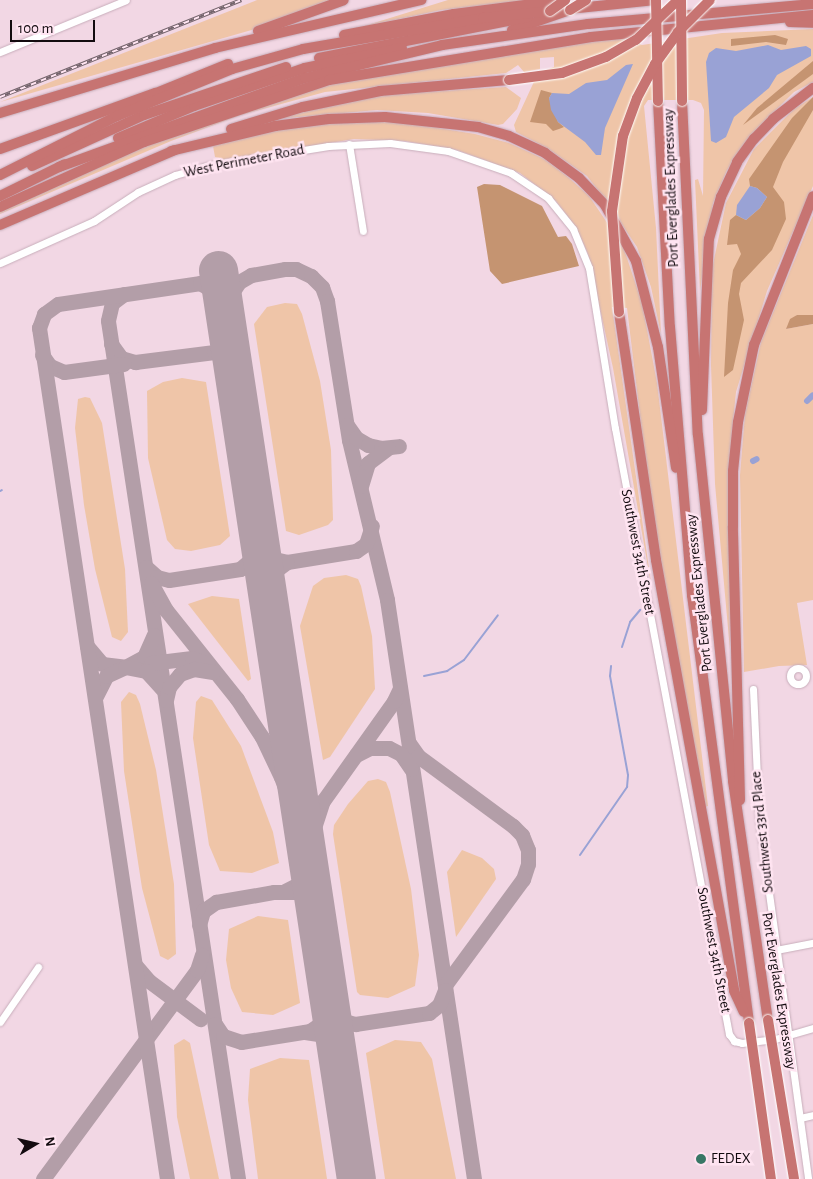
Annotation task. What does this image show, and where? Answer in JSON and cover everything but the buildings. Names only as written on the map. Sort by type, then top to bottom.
[{"type":"highway","points":[[0,113],[215,48],[344,0]]},
{"type":"highway","points":[[215,48],[422,0]]},
{"type":"highway","points":[[482,10],[496,0]]},
{"type":"highway","points":[[0,150],[217,68],[274,51],[391,25],[482,10],[565,0]]},
{"type":"highway","points":[[2,172],[29,167],[144,115],[246,79],[363,47],[507,22],[550,11],[565,0]]},
{"type":"highway","points":[[0,196],[194,106],[305,68],[511,30],[570,10],[586,0]]},
{"type":"highway","points":[[2,172],[117,116],[232,69],[303,49],[483,18],[655,0]]},
{"type":"highway","name":"Port Everglades Expressway","points":[[655,0],[658,101],[682,495],[710,741],[772,1179]]},
{"type":"highway","points":[[0,224],[171,151],[260,120],[356,96],[422,86],[510,80],[562,73],[601,60],[636,40],[680,0]]},
{"type":"highway","name":"Port Everglades Expressway","points":[[680,0],[682,101],[698,435],[738,824],[794,1179]]},
{"type":"highway","points":[[710,0],[678,32],[655,64],[637,98],[623,136],[612,211],[619,312],[656,560],[734,991],[749,1023]]},
{"type":"highway","points":[[59,167],[305,78],[442,45],[588,24],[813,4]]},
{"type":"highway","points":[[0,207],[144,142],[329,80],[591,37],[813,15]]},
{"type":"highway","points":[[757,20],[813,23]]},
{"type":"highway","points":[[698,435],[702,417],[709,239],[721,197],[737,162],[754,139],[773,119],[813,88]]},
{"type":"highway","points":[[2,172],[155,93]]},
{"type":"highway","points":[[171,151],[275,126],[329,119],[385,117],[449,122],[494,131],[533,146],[558,161],[605,205],[636,261],[653,318],[672,452],[682,495]]},
{"type":"highway","points":[[738,824],[741,784],[734,471],[738,422],[754,345],[813,196]]},
{"type":"street","points":[[0,52],[126,0]]},
{"type":"street","points":[[349,144],[363,231]]},
{"type":"street","name":"West Perimeter Road","points":[[0,263],[94,221],[138,192],[175,175],[219,164],[349,144],[404,144],[448,151]]},
{"type":"street","name":"Southwest 34th Street","points":[[448,151],[511,173],[542,192],[573,229],[587,262],[617,437],[728,1027],[732,1039],[739,1043],[775,1039],[789,1034]]},
{"type":"street","name":"Southwest 33rd Place","points":[[752,689],[757,794],[776,950],[789,1034]]},
{"type":"street","points":[[776,950],[813,943]]},
{"type":"street","points":[[0,1022],[38,967]]},
{"type":"street","points":[[808,1179],[789,1034],[813,1028]]},
{"type":"street","points":[[800,1118],[813,1115]]},
{"type":"shaded area","points":[[257,0],[344,0],[311,13],[0,102]]},
{"type":"shaded area","points":[[448,0],[529,0],[441,10],[361,27]]},
{"type":"shaded area","points":[[813,29],[813,82],[794,92],[751,135],[727,170],[713,203],[700,291],[695,180],[698,179],[703,196],[704,110],[701,103],[693,100],[648,100],[644,106],[656,228],[661,334],[651,287],[637,247],[604,198],[587,176],[547,148],[516,132],[514,125],[538,73],[554,67],[554,57],[540,58],[540,69],[524,72],[518,65],[506,73],[325,92],[241,115],[171,141],[0,214],[0,211],[141,145],[257,103],[411,65],[625,38],[642,45],[722,33]]},
{"type":"shaded area","points":[[775,35],[788,39],[786,45],[766,42],[731,46],[731,39]]},
{"type":"shaded area","points":[[813,61],[813,74],[743,125],[757,108]]},
{"type":"shaded area","points":[[506,87],[521,98],[517,109],[503,124],[498,125],[428,113],[377,110],[265,120],[342,101],[394,94]]},
{"type":"shaded area","points":[[541,90],[552,93],[549,98],[558,122],[564,127],[553,131],[546,124],[530,122]]},
{"type":"shaded area","points":[[813,97],[813,186],[767,291],[736,392],[729,462],[730,650],[715,484],[711,365],[712,269],[726,203],[754,149],[794,109]]},
{"type":"shaded area","points":[[813,97],[813,110],[783,162],[773,187],[784,202],[786,219],[772,250],[741,283],[739,294],[744,320],[733,370],[724,377],[728,303],[733,270],[741,254],[737,244],[727,245],[730,220],[736,215],[746,220],[760,208],[767,197],[757,188],[750,186],[749,179],[792,118]]},
{"type":"shaded area","points":[[335,122],[401,122],[475,134],[509,143],[544,159],[568,177],[589,196],[623,246],[642,303],[657,383],[708,806],[705,807],[675,645],[647,473],[627,308],[612,307],[652,590],[613,368],[588,254],[577,229],[556,201],[520,173],[457,150],[405,141],[354,139],[226,160],[215,157],[213,146],[220,141],[281,128]]},
{"type":"shaded area","points":[[484,184],[500,185],[542,206],[558,237],[566,236],[572,244],[579,266],[502,284],[490,271],[477,187]]},
{"type":"shaded area","points":[[813,215],[813,315],[797,315],[786,329],[813,324],[813,600],[797,603],[807,665],[779,666],[744,672],[740,475],[745,414],[761,342]]},
{"type":"shaded area","points":[[285,303],[297,304],[302,314],[320,381],[331,450],[333,520],[328,525],[299,535],[286,531],[254,324],[267,307]]},
{"type":"shaded area","points":[[797,315],[813,315],[813,324],[786,329],[790,319]]},
{"type":"shaded area","points":[[182,378],[206,382],[230,536],[220,545],[191,551],[175,549],[167,540],[148,458],[147,391],[163,382]]},
{"type":"shaded area","points":[[90,398],[102,423],[125,569],[128,632],[121,641],[112,637],[95,569],[84,505],[75,428],[78,399]]},
{"type":"shaded area","points":[[346,575],[358,579],[361,586],[372,636],[375,689],[330,757],[323,760],[300,626],[313,586],[324,578]]},
{"type":"shaded area","points":[[212,596],[239,599],[251,679],[248,681],[188,604]]},
{"type":"shaded area","points":[[129,692],[136,695],[140,704],[156,770],[174,884],[176,954],[168,960],[160,956],[142,888],[124,771],[121,702]]},
{"type":"shaded area","points":[[201,696],[212,700],[241,746],[273,832],[279,863],[252,873],[220,871],[209,845],[193,738],[196,702]]},
{"type":"shaded area","points":[[378,779],[386,782],[390,792],[411,889],[419,955],[415,986],[388,998],[360,995],[357,992],[333,834],[334,825],[348,804],[368,781]]},
{"type":"shaded area","points":[[462,850],[482,858],[494,869],[496,879],[456,937],[447,872]]},
{"type":"shaded area","points":[[258,916],[288,920],[300,1003],[273,1015],[242,1012],[231,988],[226,960],[229,929]]},
{"type":"shaded area","points":[[184,1039],[190,1043],[219,1179],[190,1179],[177,1117],[174,1045]]},
{"type":"shaded area","points":[[395,1040],[421,1042],[432,1059],[456,1179],[385,1179],[366,1053]]},
{"type":"shaded area","points":[[280,1058],[309,1060],[327,1179],[258,1179],[248,1100],[250,1069]]},
{"type":"water","points":[[768,45],[781,50],[806,46],[811,49],[811,56],[777,75],[769,88],[734,117],[726,137],[716,143],[711,141],[706,62],[709,53],[716,48],[736,51]]},
{"type":"water","points":[[633,64],[605,128],[601,155],[596,155],[585,142],[558,122],[551,110],[549,98],[552,93],[569,94],[586,83],[607,80],[626,65]]},
{"type":"water","points":[[750,186],[757,188],[767,197],[760,208],[746,220],[736,215],[737,205]]},
{"type":"waterway","points":[[807,401],[813,395]]},
{"type":"waterway","points":[[753,461],[757,459]]},
{"type":"waterway","points":[[622,647],[630,622],[640,610]]},
{"type":"waterway","points":[[424,676],[447,671],[464,660],[498,615]]},
{"type":"waterway","points":[[580,855],[627,787],[628,775],[610,676],[611,666]]},
{"type":"taxiway","points":[[226,312],[228,299],[239,282],[251,275],[285,269],[296,269],[311,276],[322,287],[327,301],[349,440],[387,600],[474,1179]]},
{"type":"taxiway","points":[[167,1179],[39,328],[44,314],[58,304],[200,283],[218,294],[226,324]]},
{"type":"taxiway","points":[[124,294],[112,303],[108,321],[238,1179]]},
{"type":"taxiway","points":[[111,344],[121,358],[135,362],[214,352],[225,358],[234,374]]},
{"type":"taxiway","points":[[42,355],[50,366],[64,372],[123,364]]},
{"type":"taxiway","points":[[347,425],[356,438],[368,445],[381,448],[399,446]]},
{"type":"taxiway","points":[[361,486],[368,463],[388,448]]},
{"type":"taxiway","points":[[259,538],[270,558],[287,562],[356,551],[366,544],[372,526]]},
{"type":"taxiway","points":[[146,567],[157,577],[169,580],[240,569],[256,555],[257,532]]},
{"type":"taxiway","points":[[267,593],[271,574],[287,562]]},
{"type":"taxiway","points":[[151,583],[166,610],[237,699],[262,737],[281,777],[305,842]]},
{"type":"taxiway","points":[[87,646],[102,664],[125,667],[144,657],[154,635]]},
{"type":"taxiway","points":[[151,663],[192,658],[208,664]]},
{"type":"taxiway","points":[[95,698],[106,676],[125,667],[146,671],[162,689]]},
{"type":"taxiway","points":[[166,700],[169,687],[180,674],[194,669],[213,672]]},
{"type":"taxiway","points":[[308,865],[312,834],[323,801],[394,701],[400,688]]},
{"type":"taxiway","points":[[409,743],[418,756],[513,826],[522,835],[528,850],[528,864],[523,879],[445,985]]},
{"type":"taxiway","points":[[356,755],[370,748],[389,748],[401,754],[411,769]]},
{"type":"taxiway","points":[[285,891],[299,884],[309,868]]},
{"type":"taxiway","points":[[199,925],[203,911],[216,902],[274,892],[300,892],[315,908]]},
{"type":"taxiway","points":[[43,1179],[197,970],[202,955]]},
{"type":"taxiway","points":[[136,966],[149,981],[200,1019]]},
{"type":"taxiway","points":[[330,1007],[341,1020],[355,1024],[429,1013],[439,1005],[445,990]]},
{"type":"taxiway","points":[[215,1024],[223,1036],[241,1042],[310,1031],[323,1022],[330,1007]]},
{"type":"taxiway","points":[[305,1032],[325,1035],[336,1049]]},
{"type":"runway","points":[[218,270],[356,1179]]},
{"type":"railway","points":[[0,97],[241,0]]},
{"type":"place","name":"FEDEX","points":[[701,1159]]}]
